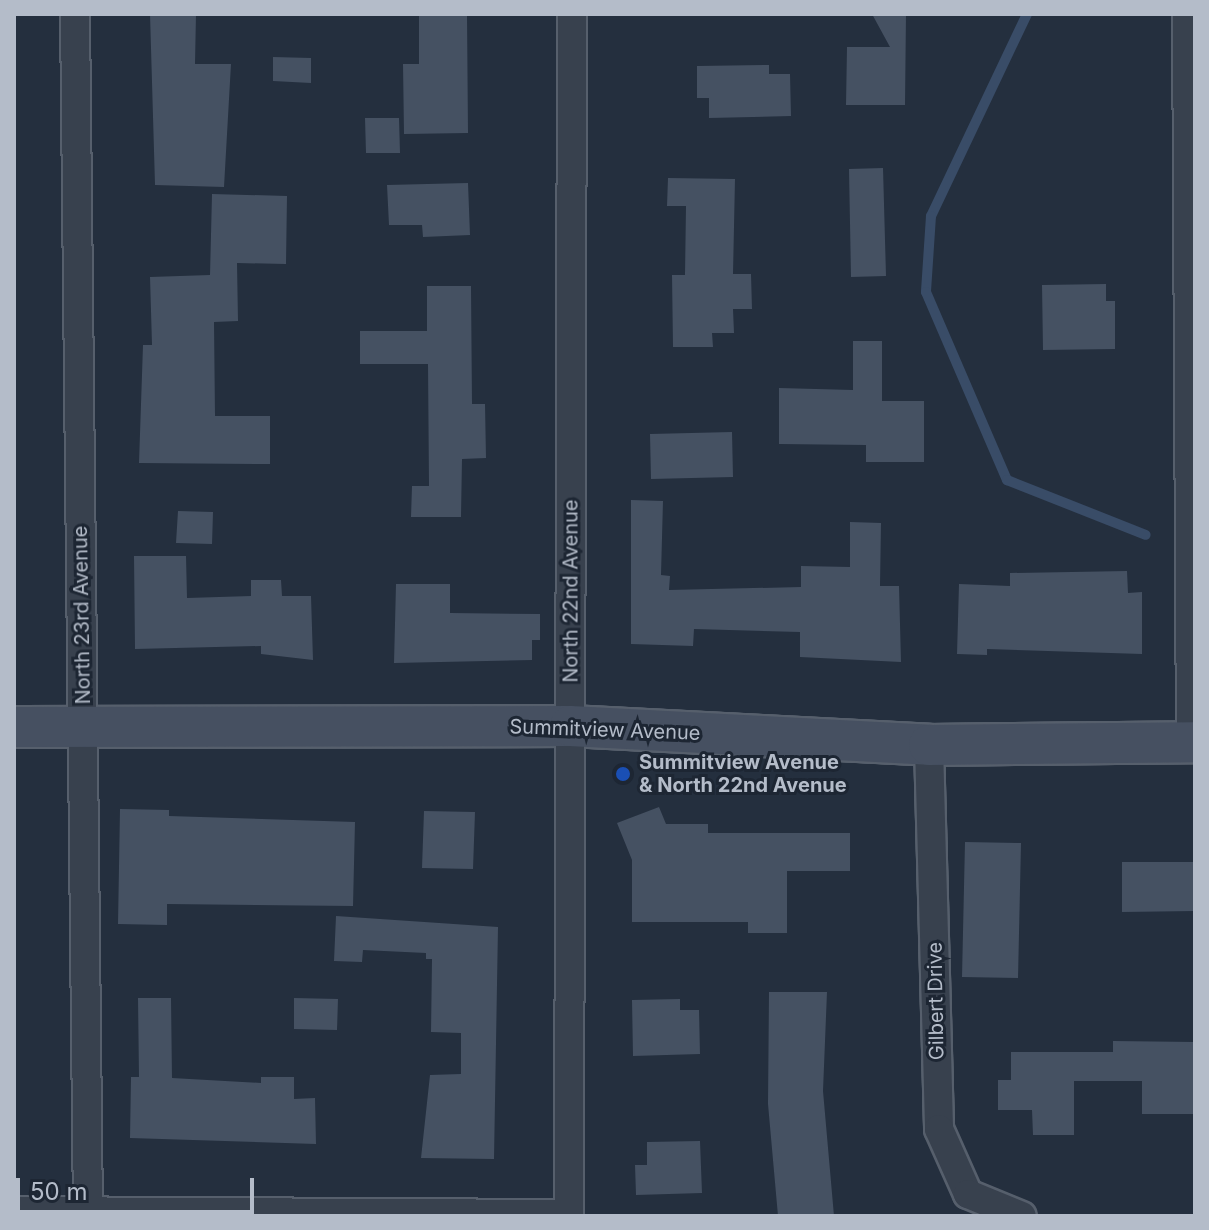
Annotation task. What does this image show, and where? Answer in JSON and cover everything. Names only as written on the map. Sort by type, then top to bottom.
[{"type":"main road","name":"Summitview Avenue","points":[[14,727],[570,726],[929,745],[1193,742]]},
{"type":"street","name":"North 23rd Avenue","points":[[75,14],[88,1214]]},
{"type":"street","name":"North 22nd Avenue","points":[[569,1215],[572,14]]},
{"type":"street","points":[[1187,14],[1192,229],[1193,742]]},
{"type":"street","name":"Gilbert Drive","points":[[929,745],[939,1129],[968,1194],[1022,1216]]},
{"type":"street","points":[[14,1211],[88,1214],[569,1215]]},
{"type":"building","points":[[150,14],[196,14],[195,64],[231,64],[224,187],[155,185]]},
{"type":"building","points":[[419,14],[467,14],[468,133],[404,134],[403,64],[419,64]]},
{"type":"building","points":[[872,14],[906,14],[905,105],[846,105],[847,47],[890,47]]},
{"type":"building","points":[[273,57],[311,58],[311,83],[273,81]]},
{"type":"building","points":[[769,65],[769,74],[790,74],[791,116],[709,118],[709,98],[697,98],[697,66]]},
{"type":"building","points":[[365,118],[399,118],[400,153],[366,153]]},
{"type":"building","points":[[883,168],[886,276],[851,277],[849,169]]},
{"type":"building","points":[[668,178],[735,179],[733,274],[751,274],[752,309],[733,309],[734,333],[712,333],[713,347],[673,347],[672,275],[685,275],[686,206],[667,206]]},
{"type":"building","points":[[468,183],[470,235],[423,237],[422,225],[389,225],[387,185]]},
{"type":"building","points":[[212,194],[287,196],[286,264],[237,263],[238,321],[214,322],[215,416],[270,416],[270,464],[139,463],[143,345],[152,345],[150,277],[210,275]]},
{"type":"building","points":[[1106,284],[1106,301],[1115,301],[1115,349],[1043,350],[1042,285]]},
{"type":"building","points":[[427,286],[471,286],[472,404],[485,404],[486,458],[462,459],[461,517],[411,517],[412,486],[429,486],[428,364],[360,364],[360,331],[427,331]]},
{"type":"building","points":[[853,341],[882,341],[882,401],[924,401],[924,462],[866,462],[866,445],[779,444],[779,388],[853,390]]},
{"type":"building","points":[[732,432],[733,477],[651,479],[650,434]]},
{"type":"building","points":[[631,500],[663,501],[661,575],[670,576],[669,590],[801,587],[801,566],[850,567],[850,522],[881,523],[880,586],[899,586],[901,662],[800,657],[800,632],[694,629],[693,646],[631,644]]},
{"type":"building","points":[[178,511],[213,512],[212,544],[176,543]]},
{"type":"building","points":[[134,556],[186,556],[187,598],[251,596],[251,580],[281,580],[282,596],[311,596],[313,660],[261,654],[261,646],[135,649]]},
{"type":"building","points":[[1127,571],[1128,593],[1142,592],[1142,654],[987,649],[987,655],[957,654],[959,584],[1010,586],[1010,573]]},
{"type":"building","points":[[396,584],[450,584],[450,613],[540,614],[540,640],[532,640],[532,660],[394,663]]},
{"type":"building","points":[[659,807],[666,824],[708,824],[708,833],[850,833],[850,871],[787,871],[787,933],[748,933],[748,922],[632,922],[632,860],[617,823]]},
{"type":"building","points":[[120,809],[169,810],[169,816],[355,822],[353,906],[167,904],[167,925],[118,924]]},
{"type":"building","points":[[424,811],[475,812],[473,869],[422,868]]},
{"type":"building","points":[[965,842],[1021,843],[1018,978],[962,977]]},
{"type":"building","points":[[1122,862],[1195,862],[1195,911],[1122,912]]},
{"type":"building","points":[[336,916],[498,927],[494,1159],[421,1158],[430,1075],[461,1074],[461,1033],[431,1032],[432,959],[426,959],[426,953],[363,950],[362,962],[334,961]]},
{"type":"building","points":[[769,992],[827,992],[823,1091],[834,1216],[778,1216],[768,1104]]},
{"type":"building","points":[[138,998],[171,998],[172,1078],[261,1083],[261,1077],[294,1077],[294,1099],[315,1098],[316,1144],[130,1138],[131,1077],[139,1077]]},
{"type":"building","points":[[294,998],[338,999],[337,1030],[294,1029]]},
{"type":"building","points":[[680,999],[680,1010],[699,1010],[700,1054],[633,1056],[632,1000]]},
{"type":"building","points":[[1113,1041],[1195,1042],[1195,1114],[1142,1114],[1142,1081],[1074,1081],[1074,1135],[1033,1135],[1032,1110],[998,1110],[998,1080],[1011,1080],[1011,1052],[1113,1052]]},
{"type":"building","points":[[700,1141],[702,1193],[636,1195],[635,1165],[647,1165],[647,1142]]},
{"type":"waterway","points":[[1027,14],[931,216],[926,292],[1007,480],[1146,535]]},
{"type":"place","name":"Summitview Avenue & North 22nd Avenue","points":[[623,774]]}]
